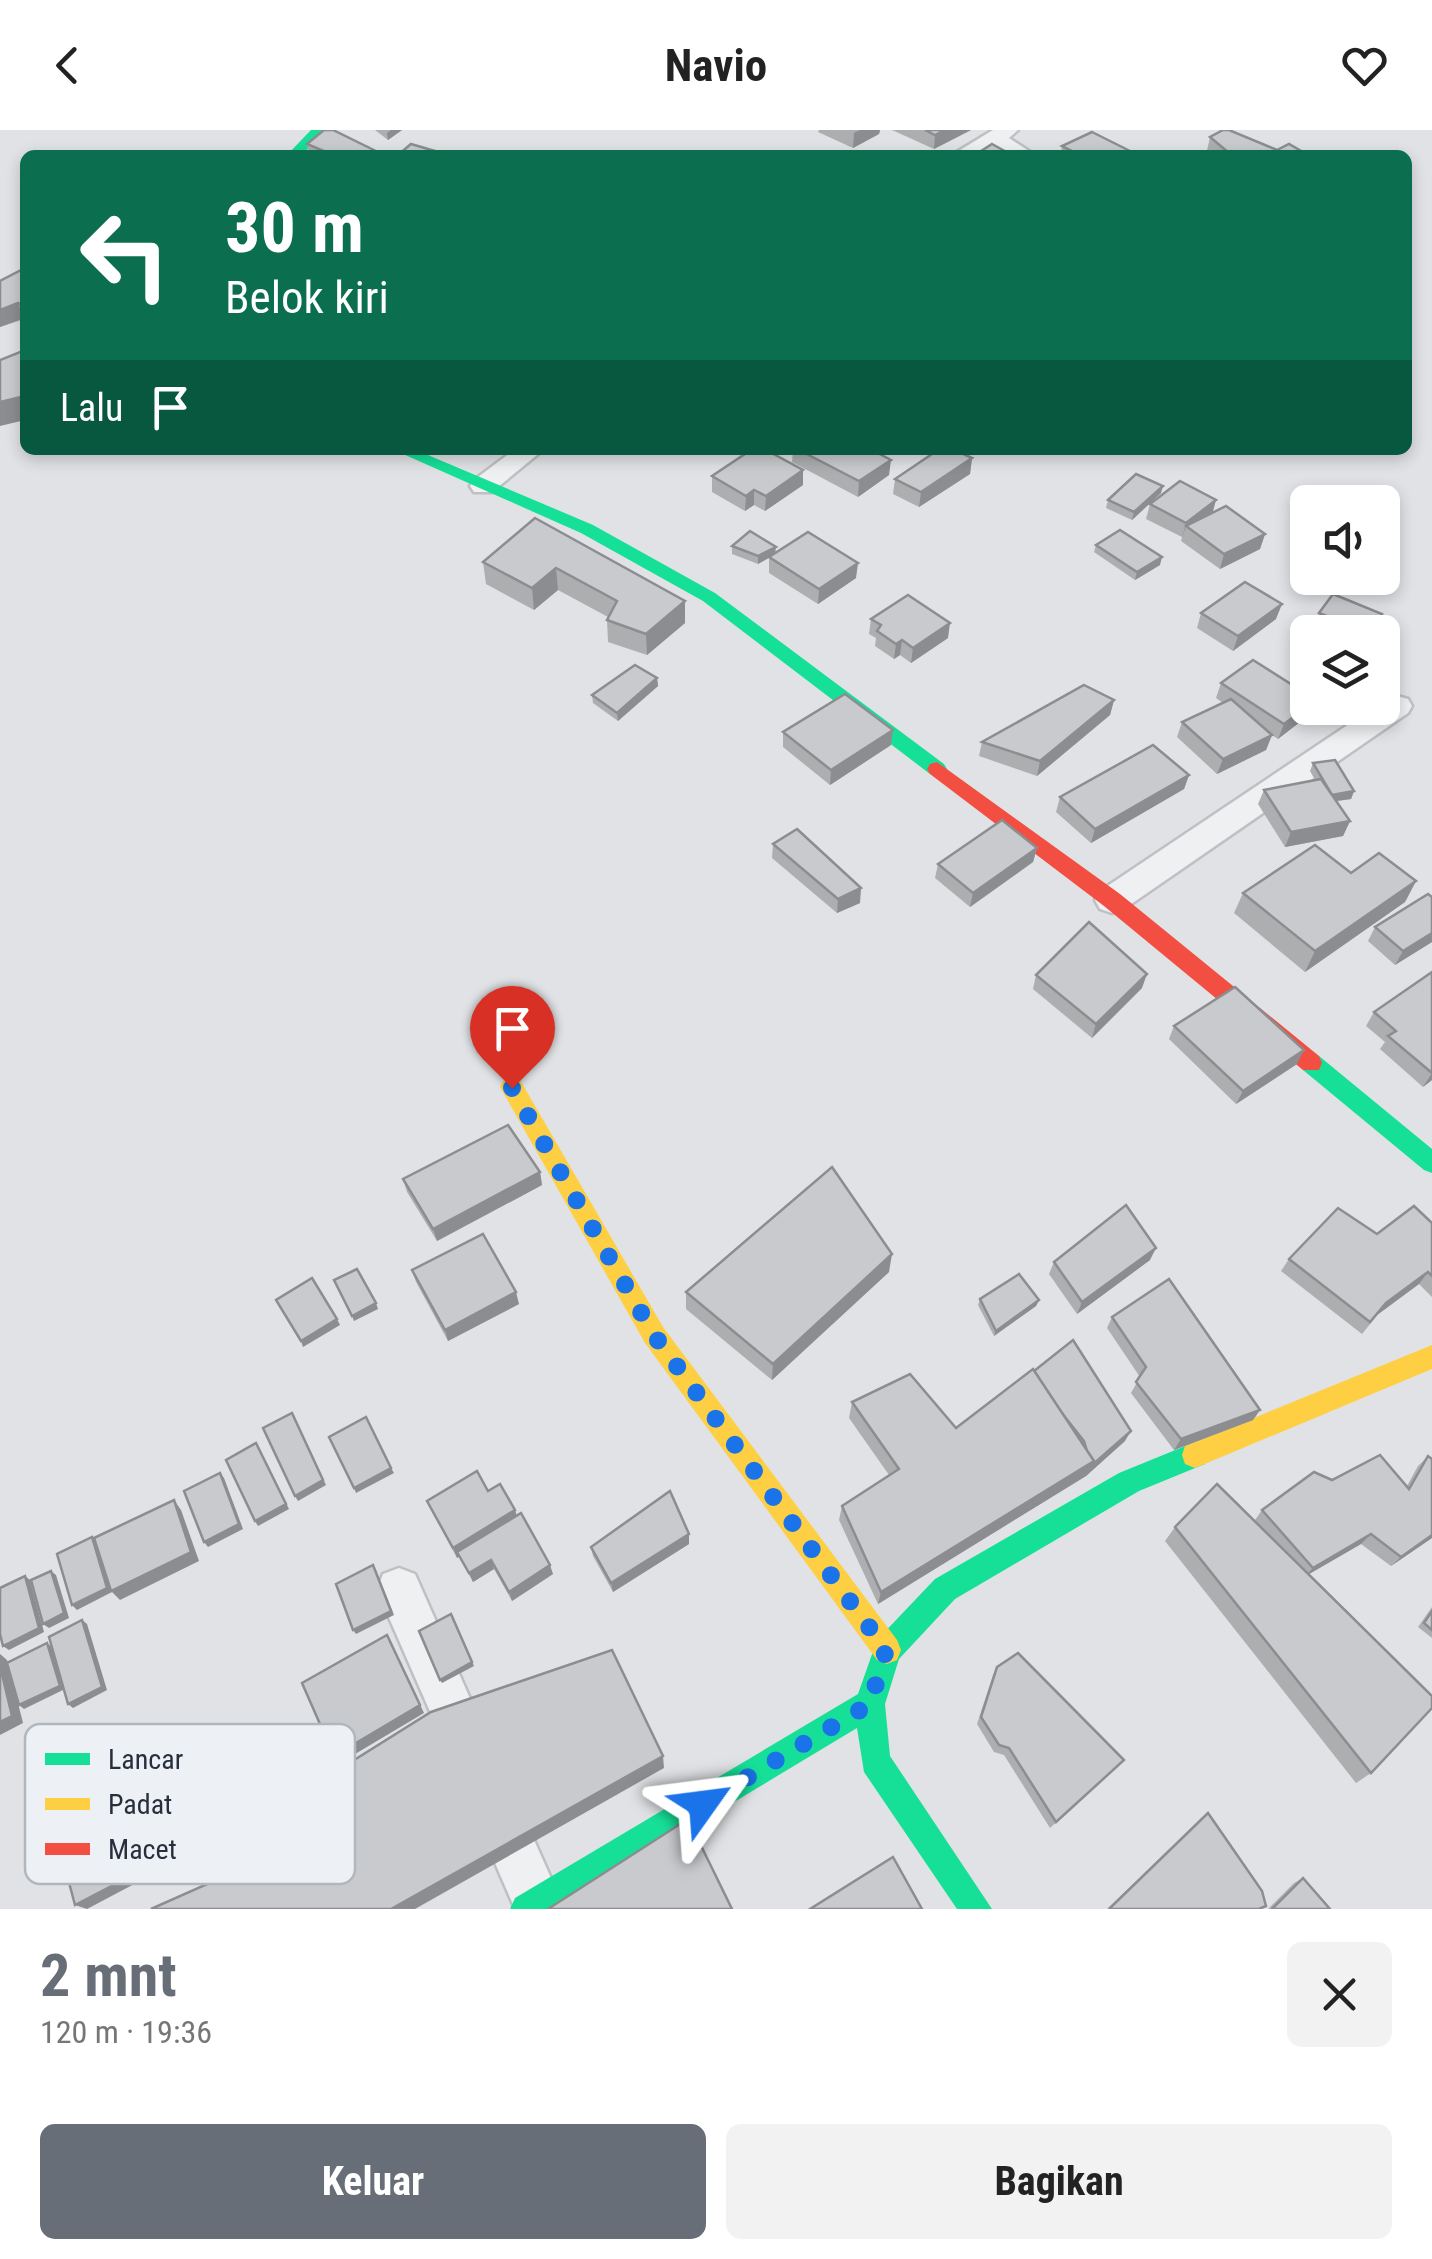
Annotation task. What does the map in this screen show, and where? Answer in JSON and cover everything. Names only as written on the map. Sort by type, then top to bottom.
[{"type":"street","points":[[299,150],[318,130]]},
{"type":"street","points":[[972,150],[1000,134]]},
{"type":"street","points":[[413,455],[586,529],[710,597],[1112,900],[1432,1163]]},
{"type":"street","points":[[483,486],[523,455]]},
{"type":"street","points":[[1112,900],[1369,725]]},
{"type":"street","points":[[512,1088],[654,1335],[886,1650]]},
{"type":"street","points":[[976,1909],[874,1761],[870,1704],[886,1650],[945,1589],[1130,1482],[1432,1357]]},
{"type":"street","points":[[399,1590],[531,1906],[870,1704]]},
{"type":"building","points":[[324,130],[333,130],[374,150],[321,150],[307,144]]},
{"type":"building","points":[[1229,130],[1277,150],[1225,150],[1210,137]]},
{"type":"building","points":[[1092,132],[1128,150],[1070,150],[1062,146]]},
{"type":"building","points":[[411,144],[432,150],[404,150]]},
{"type":"building","points":[[1289,144],[1299,150],[1277,150]]},
{"type":"building","points":[[20,271],[20,304],[0,310],[0,281]]},
{"type":"building","points":[[20,352],[20,397],[0,402],[0,360]]},
{"type":"building","points":[[744,455],[775,455],[803,470],[766,496],[754,490],[746,496],[712,476]]},
{"type":"building","points":[[809,455],[882,455],[891,460],[859,481]]},
{"type":"building","points":[[931,455],[972,458],[921,492],[895,479]]},
{"type":"building","points":[[1136,474],[1163,486],[1134,512],[1108,500]]},
{"type":"building","points":[[1180,481],[1216,500],[1186,523],[1150,504]]},
{"type":"building","points":[[1226,506],[1265,534],[1224,554],[1186,526]]},
{"type":"building","points":[[535,518],[685,601],[646,634],[607,620],[617,601],[556,568],[532,588],[483,562]]},
{"type":"building","points":[[1120,530],[1162,557],[1137,572],[1096,545]]},
{"type":"building","points":[[750,531],[776,547],[758,556],[732,546]]},
{"type":"building","points":[[808,532],[858,563],[819,589],[769,557]]},
{"type":"building","points":[[1245,582],[1282,604],[1238,636],[1201,613]]},
{"type":"building","points":[[908,595],[950,623],[913,648],[902,640],[896,644],[877,631],[881,625],[871,619]]},
{"type":"building","points":[[1335,595],[1382,614],[1324,615],[1319,613]]},
{"type":"building","points":[[1253,660],[1290,684],[1290,720],[1284,724],[1221,683]]},
{"type":"building","points":[[635,665],[657,678],[617,713],[592,695]]},
{"type":"building","points":[[1084,685],[1114,700],[1040,761],[982,742]]},
{"type":"building","points":[[845,694],[893,730],[831,770],[783,732]]},
{"type":"building","points":[[1231,699],[1272,735],[1223,759],[1182,722]]},
{"type":"building","points":[[1153,745],[1189,775],[1095,829],[1060,797]]},
{"type":"building","points":[[1335,760],[1354,791],[1332,795],[1313,763]]},
{"type":"building","points":[[1321,779],[1350,821],[1291,832],[1264,790]]},
{"type":"building","points":[[1002,820],[1037,848],[973,893],[938,864]]},
{"type":"building","points":[[797,829],[861,888],[838,899],[773,844]]},
{"type":"building","points":[[1315,845],[1351,873],[1379,853],[1416,881],[1315,951],[1243,893]]},
{"type":"building","points":[[1428,894],[1432,897],[1432,933],[1403,951],[1375,927]]},
{"type":"building","points":[[1089,922],[1147,974],[1096,1024],[1036,975]]},
{"type":"building","points":[[1432,972],[1432,1073],[1388,1036],[1396,1031],[1374,1012]]},
{"type":"building","points":[[1235,987],[1304,1050],[1243,1091],[1174,1026]]},
{"type":"building","points":[[508,1125],[540,1172],[433,1229],[403,1179]]},
{"type":"building","points":[[832,1167],[892,1254],[773,1364],[686,1292]]},
{"type":"building","points":[[1126,1205],[1156,1248],[1082,1302],[1054,1262]]},
{"type":"building","points":[[1414,1206],[1432,1223],[1432,1276],[1428,1272],[1386,1303],[1370,1322],[1289,1259],[1338,1208],[1377,1234]]},
{"type":"building","points":[[483,1234],[516,1292],[445,1330],[412,1270]]},
{"type":"building","points":[[357,1269],[376,1303],[352,1316],[334,1280]]},
{"type":"building","points":[[1019,1274],[1039,1300],[996,1331],[980,1299]]},
{"type":"building","points":[[312,1278],[337,1319],[301,1341],[276,1300]]},
{"type":"building","points":[[1169,1279],[1260,1410],[1181,1439],[1136,1382],[1146,1367],[1112,1317]]},
{"type":"building","points":[[1073,1340],[1131,1431],[1091,1466],[1094,1461],[1084,1441],[1034,1371]]},
{"type":"building","points":[[1033,1369],[1094,1461],[881,1592],[842,1506],[899,1469],[852,1402],[910,1374],[956,1428]]},
{"type":"building","points":[[292,1413],[323,1480],[295,1496],[263,1428]]},
{"type":"building","points":[[366,1417],[391,1468],[354,1488],[329,1437]]},
{"type":"building","points":[[256,1443],[286,1504],[255,1521],[226,1460]]},
{"type":"building","points":[[1380,1455],[1409,1489],[1428,1456],[1432,1459],[1432,1535],[1401,1557],[1371,1534],[1313,1568],[1262,1510],[1314,1472],[1332,1480]]},
{"type":"building","points":[[477,1471],[488,1491],[500,1484],[515,1510],[453,1548],[427,1501]]},
{"type":"building","points":[[220,1473],[239,1524],[204,1542],[184,1491]]},
{"type":"building","points":[[1217,1484],[1432,1696],[1432,1708],[1371,1773],[1175,1527]]},
{"type":"building","points":[[670,1491],[689,1534],[611,1583],[591,1547]]},
{"type":"building","points":[[174,1500],[191,1552],[111,1591],[94,1538]]},
{"type":"building","points":[[521,1513],[550,1565],[509,1592],[491,1560],[469,1573],[457,1552]]},
{"type":"building","points":[[92,1537],[107,1588],[72,1605],[57,1554]]},
{"type":"building","points":[[373,1565],[391,1611],[353,1630],[336,1584]]},
{"type":"building","points":[[51,1571],[64,1613],[43,1624],[31,1580]]},
{"type":"building","points":[[25,1576],[39,1628],[3,1646],[0,1588]]},
{"type":"building","points":[[1432,1611],[1432,1630],[1424,1623]]},
{"type":"building","points":[[451,1614],[472,1662],[440,1680],[419,1631]]},
{"type":"building","points":[[82,1620],[102,1687],[68,1704],[49,1637]]},
{"type":"building","points":[[387,1635],[420,1705],[355,1744],[355,1724],[320,1724],[302,1683]]},
{"type":"building","points":[[47,1643],[60,1686],[19,1705],[7,1663]]},
{"type":"building","points":[[612,1650],[663,1756],[391,1909],[151,1909],[207,1884],[355,1884],[355,1760],[431,1712]]},
{"type":"building","points":[[1018,1653],[1124,1760],[1056,1822],[1009,1748],[999,1745],[981,1717],[997,1667]]},
{"type":"building","points":[[0,1666],[12,1716],[0,1722]]},
{"type":"building","points":[[1208,1813],[1262,1891],[1266,1906],[1110,1908]]},
{"type":"building","points":[[688,1819],[732,1909],[548,1909]]},
{"type":"building","points":[[893,1857],[922,1909],[810,1909]]},
{"type":"building","points":[[1303,1878],[1330,1909],[1272,1909]]},
{"type":"building","points":[[69,1884],[115,1884],[75,1905]]},
{"type":"traffic: fast","points":[[299,150],[318,130]]},
{"type":"traffic: fast","points":[[414,455],[587,529],[709,597],[937,769]]},
{"type":"traffic: fast","points":[[1311,1063],[1432,1163]]},
{"type":"traffic: fast","points":[[976,1909],[875,1761],[870,1704],[887,1650],[945,1589],[1129,1482],[1195,1455]]},
{"type":"traffic: fast","points":[[526,1909],[870,1704]]},
{"type":"traffic: slow","points":[[512,1087],[654,1335],[887,1650]]},
{"type":"traffic: slow","points":[[1195,1455],[1432,1357]]},
{"type":"traffic: jam","points":[[937,769],[1112,900],[1311,1063]]},
{"type":"route","points":[[512,1088],[654,1335],[886,1650],[870,1704],[703,1804]]}]
